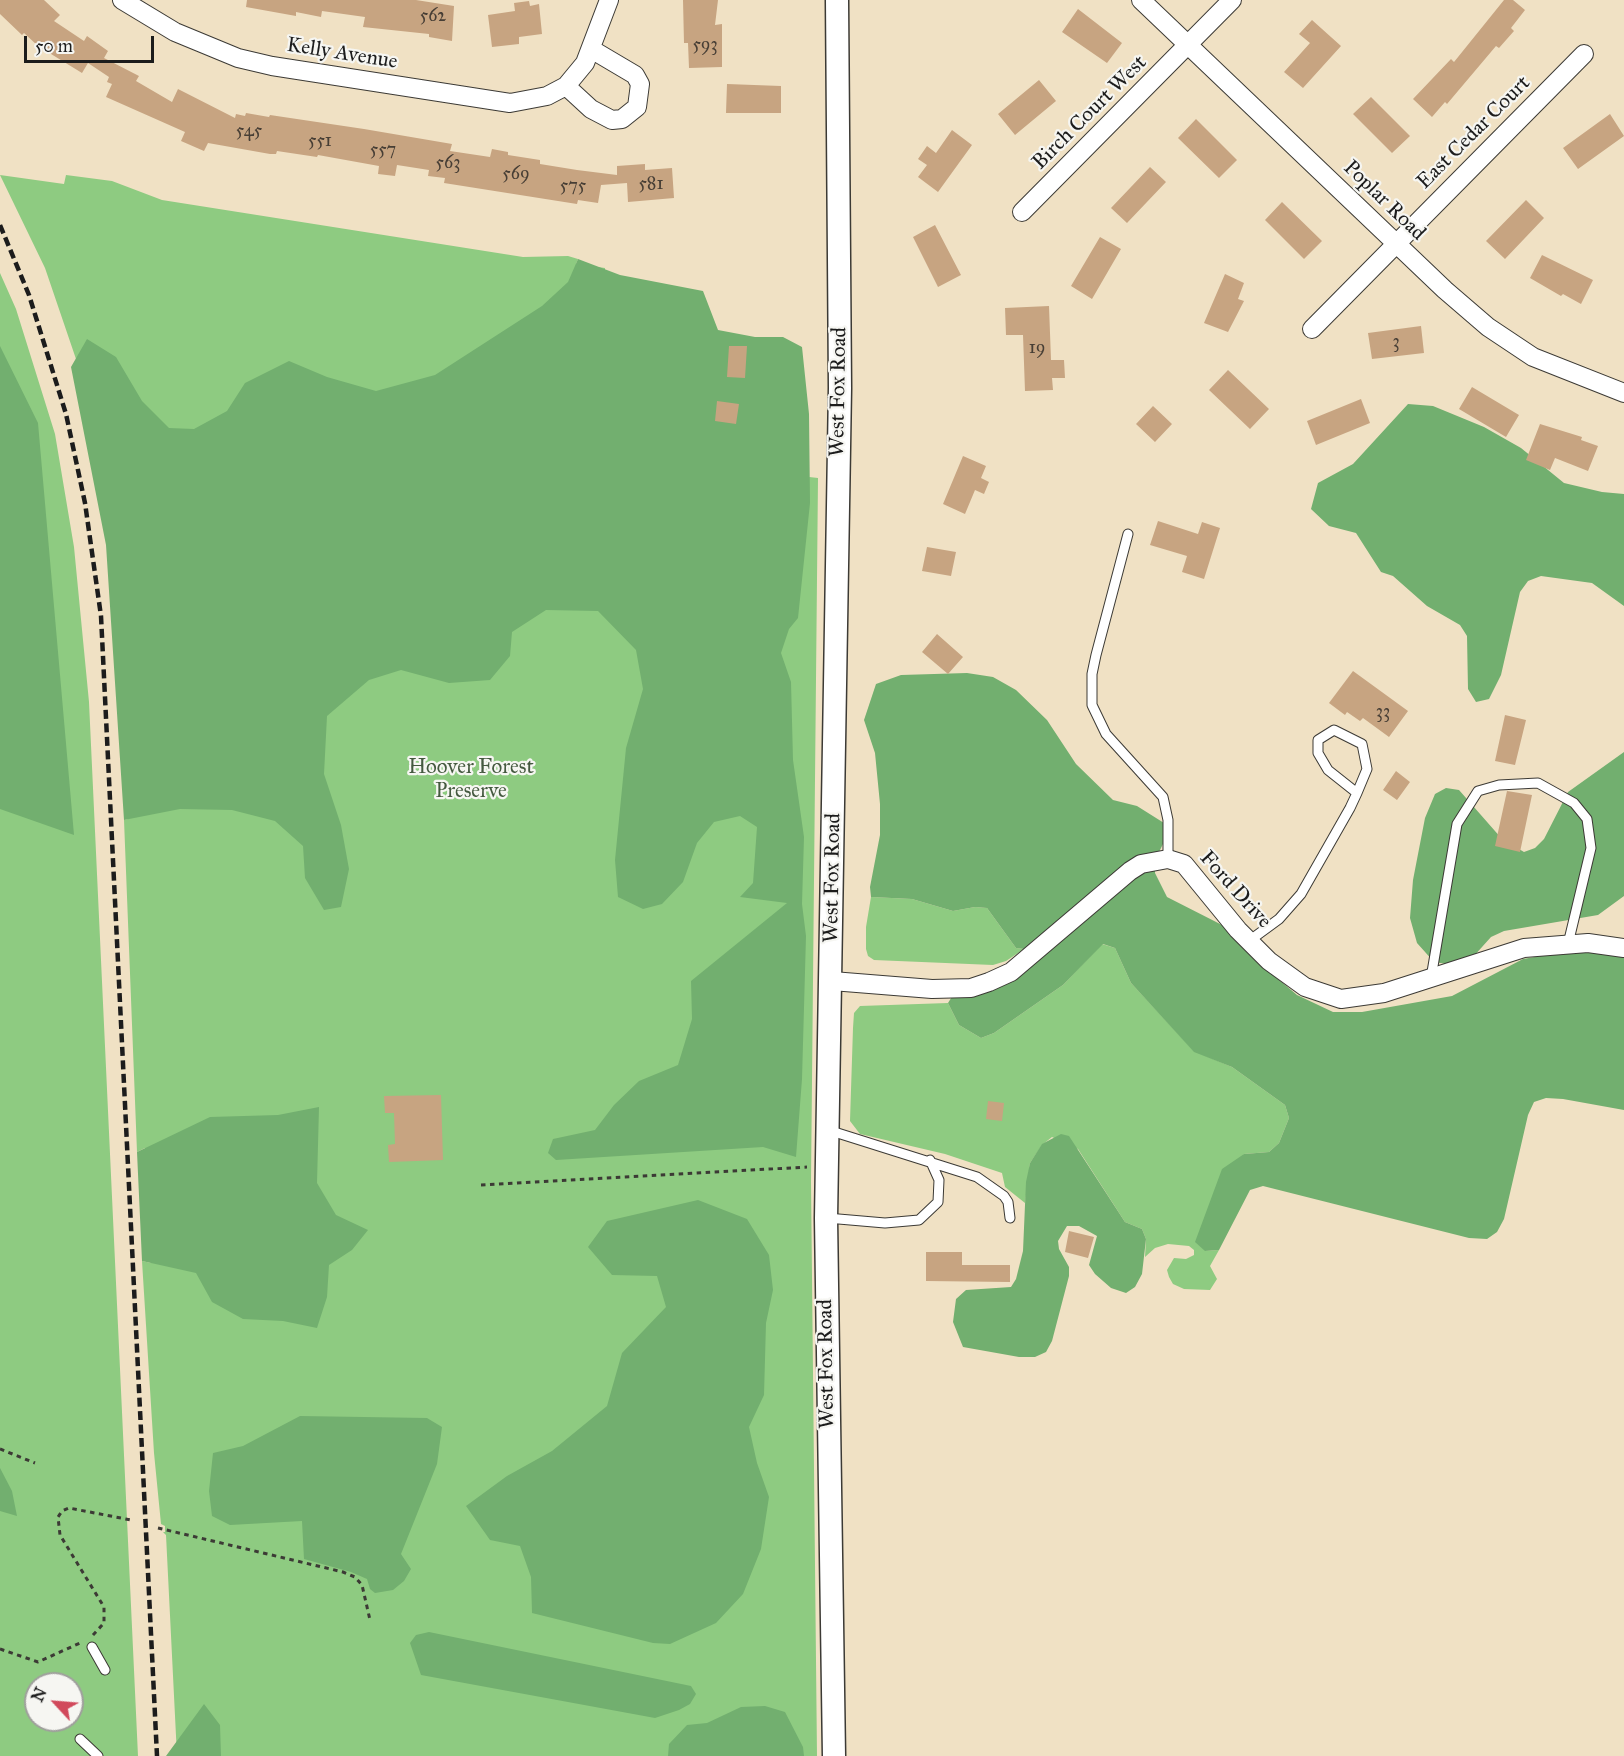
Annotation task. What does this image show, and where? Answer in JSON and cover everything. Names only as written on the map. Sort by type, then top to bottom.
[{"type":"street","name":"Kelly Avenue","points":[[122,0],[146,16],[207,47],[272,66],[510,103],[548,96],[566,86],[585,63],[609,0]]},
{"type":"street","name":"West Fox Road","points":[[834,1756],[826,1218],[832,981],[840,388],[837,0]]},
{"type":"street","name":"Poplar Road","points":[[1141,0],[1470,312],[1524,351],[1591,382],[1624,393]]},
{"type":"street","name":"Birch Court West","points":[[1022,212],[1190,45],[1232,0]]},
{"type":"street","points":[[566,86],[591,109],[612,120],[622,119],[637,107],[640,84],[635,75],[591,49]]},
{"type":"street","name":"East Cedar Court","points":[[1312,329],[1584,54]]},
{"type":"street","name":"Ford Drive","points":[[832,981],[932,989],[970,988],[989,982],[1011,972],[1130,871],[1141,864],[1168,859],[1184,864],[1249,941],[1269,961],[1305,987],[1341,999],[1384,993],[1524,948],[1588,943],[1624,948]]},
{"type":"lane","points":[[1128,534],[1092,674],[1092,705],[1106,734],[1163,797],[1168,820],[1168,859]]},
{"type":"lane","points":[[1249,941],[1279,920],[1301,894],[1357,793],[1367,769],[1362,744],[1334,730],[1318,740],[1318,753],[1328,770],[1357,793]]},
{"type":"lane","points":[[1431,978],[1457,824],[1478,791],[1499,784],[1538,783],[1574,803],[1587,819],[1591,848],[1568,944]]},
{"type":"lane","points":[[828,1130],[969,1174],[997,1190],[1008,1202],[1010,1218]]},
{"type":"lane","points":[[826,1218],[892,1223],[918,1220],[938,1202],[939,1180],[930,1160]]},
{"type":"lane","points":[[92,1647],[105,1670]]},
{"type":"lane","points":[[80,1739],[98,1756]]},
{"type":"path","points":[[481,1185],[827,1165]]},
{"type":"path","points":[[0,1449],[35,1463]]},
{"type":"path","points":[[0,1649],[38,1662],[99,1632],[106,1615],[104,1607],[60,1535],[58,1517],[62,1511],[69,1508],[132,1520]]},
{"type":"path","points":[[158,1528],[343,1572],[355,1577],[362,1585],[370,1620]]},
{"type":"green space","name":"Hoover Forest Preserve","points":[[0,175],[64,184],[66,175],[112,181],[162,200],[523,257],[568,256],[578,259],[576,264],[605,268],[602,453],[818,478],[811,1181],[817,1756],[177,1756],[166,1535],[163,1532],[165,1532],[165,1526],[161,1524],[154,1453],[142,1261],[151,1263],[145,1148],[137,1152],[124,820],[128,819],[113,523],[76,359],[45,268]]},
{"type":"green space","points":[[578,259],[620,275],[703,291],[718,330],[755,337],[783,337],[802,347],[809,414],[810,503],[798,618],[789,629],[781,653],[791,682],[793,760],[804,837],[802,904],[806,936],[802,1079],[796,1157],[763,1147],[556,1160],[548,1153],[553,1139],[595,1130],[614,1105],[639,1081],[678,1065],[692,1019],[691,981],[787,903],[740,897],[753,883],[757,827],[740,816],[714,822],[697,843],[683,882],[662,904],[643,909],[618,897],[615,860],[626,748],[643,689],[636,650],[598,611],[546,610],[512,632],[510,656],[490,680],[449,683],[401,670],[369,680],[327,716],[324,774],[341,825],[349,869],[341,907],[324,910],[305,878],[303,846],[275,821],[232,810],[180,809],[124,820],[106,545],[71,367],[87,339],[116,357],[142,401],[169,428],[194,429],[227,411],[245,383],[289,361],[327,377],[376,391],[435,375],[542,306],[568,282]]},
{"type":"green space","points":[[0,273],[16,309],[55,434],[74,547],[89,702],[138,1756],[0,1756]]},
{"type":"green space","points":[[0,346],[38,423],[74,835],[0,809]]},
{"type":"green space","points":[[1408,404],[1433,406],[1484,427],[1521,448],[1564,483],[1602,492],[1624,494],[1624,606],[1592,583],[1541,576],[1528,581],[1520,592],[1501,675],[1489,699],[1476,702],[1468,689],[1467,636],[1460,625],[1427,606],[1393,576],[1381,572],[1356,533],[1329,526],[1311,509],[1318,483],[1353,464]]},
{"type":"green space","points":[[967,673],[993,677],[1016,690],[1047,720],[1076,764],[1113,800],[1137,806],[1164,823],[1165,840],[1155,860],[1155,873],[1167,897],[1224,926],[1251,956],[1297,995],[1333,1012],[1362,1012],[1452,996],[1523,959],[1587,948],[1624,952],[1624,1110],[1563,1099],[1546,1098],[1534,1102],[1528,1115],[1504,1219],[1497,1232],[1487,1239],[1469,1238],[1263,1186],[1250,1190],[1219,1250],[1205,1251],[1195,1242],[1222,1169],[1244,1154],[1269,1152],[1279,1143],[1289,1118],[1285,1105],[1232,1067],[1194,1052],[1131,983],[1115,948],[1103,944],[1063,985],[994,1033],[981,1038],[959,1025],[948,1003],[953,995],[967,995],[1039,940],[1024,949],[1016,948],[987,908],[975,907],[953,911],[912,899],[871,897],[870,887],[880,835],[880,804],[875,753],[864,720],[876,684],[901,675]]},
{"type":"green space","points":[[1624,752],[1624,896],[1598,915],[1504,931],[1491,937],[1473,957],[1447,964],[1434,962],[1417,943],[1410,918],[1413,880],[1425,818],[1435,794],[1446,788],[1459,790],[1502,839],[1524,852],[1535,848],[1544,839],[1568,792]]},
{"type":"green space","points":[[871,897],[912,899],[953,911],[975,907],[987,908],[1016,948],[1024,949],[1006,961],[993,965],[874,960],[868,956],[866,949],[866,927]]},
{"type":"green space","points":[[1102,944],[1115,948],[1131,983],[1194,1051],[1232,1067],[1285,1105],[1289,1118],[1279,1143],[1269,1152],[1244,1154],[1205,1251],[1219,1250],[1210,1266],[1217,1279],[1210,1290],[1184,1289],[1173,1284],[1169,1277],[1167,1270],[1174,1258],[1186,1259],[1194,1255],[1194,1250],[1189,1246],[1168,1244],[1155,1248],[1145,1257],[1146,1239],[1142,1229],[1125,1222],[1078,1149],[1052,1137],[1042,1145],[1030,1163],[1025,1203],[1005,1187],[1002,1173],[945,1154],[860,1134],[850,1121],[854,1013],[860,1006],[948,1003],[959,1025],[981,1038],[994,1033],[1063,985]]},
{"type":"green space","points":[[319,1107],[317,1183],[336,1215],[368,1230],[352,1250],[329,1265],[327,1297],[317,1328],[283,1321],[243,1319],[212,1302],[196,1273],[142,1261],[137,1152],[210,1117],[278,1115]]},
{"type":"green space","points":[[1061,1134],[1069,1136],[1125,1222],[1142,1229],[1146,1239],[1142,1274],[1135,1287],[1126,1293],[1111,1288],[1095,1274],[1089,1265],[1097,1236],[1079,1226],[1067,1226],[1058,1241],[1059,1249],[1069,1267],[1069,1276],[1052,1341],[1046,1352],[1035,1357],[1019,1357],[963,1347],[953,1322],[956,1299],[966,1290],[1011,1287],[1016,1279],[1023,1251],[1026,1182],[1030,1163],[1042,1144]]},
{"type":"green space","points":[[698,1200],[747,1219],[769,1255],[773,1290],[766,1323],[764,1395],[749,1427],[757,1463],[769,1497],[761,1549],[743,1594],[716,1623],[670,1644],[653,1643],[532,1613],[531,1577],[520,1546],[490,1540],[466,1506],[507,1476],[552,1451],[607,1406],[622,1353],[666,1307],[657,1276],[612,1275],[588,1247],[607,1221]]},
{"type":"green space","points":[[300,1416],[427,1418],[442,1427],[437,1464],[401,1554],[411,1569],[404,1581],[393,1590],[375,1593],[370,1589],[367,1579],[351,1572],[304,1559],[302,1521],[230,1525],[212,1516],[209,1491],[213,1453],[243,1446]]},
{"type":"green space","points":[[0,1468],[12,1491],[17,1516],[0,1511]]},
{"type":"green space","points":[[429,1632],[691,1686],[696,1694],[690,1704],[655,1718],[421,1675],[410,1643],[416,1635]]},
{"type":"green space","points":[[204,1704],[220,1725],[221,1756],[166,1756]]},
{"type":"green space","points":[[765,1706],[785,1712],[803,1747],[804,1756],[668,1756],[669,1744],[687,1725],[707,1723],[741,1707]]},
{"type":"building","points":[[0,0],[44,0],[60,15],[54,21],[84,41],[87,36],[108,51],[104,58],[139,76],[136,81],[172,102],[178,89],[235,118],[236,114],[245,116],[246,113],[269,117],[270,115],[364,129],[452,144],[450,151],[490,157],[492,149],[508,152],[508,155],[540,160],[540,164],[577,170],[617,175],[617,166],[645,164],[645,170],[672,168],[674,198],[628,202],[627,183],[601,185],[598,203],[578,200],[577,204],[444,183],[445,178],[428,176],[429,170],[397,165],[395,176],[378,174],[379,166],[318,155],[317,157],[277,151],[276,154],[270,154],[208,143],[204,151],[181,141],[185,132],[106,97],[112,84],[107,82],[109,77],[88,63],[82,73],[38,46],[24,33],[22,35],[0,14]]},
{"type":"building","points":[[247,0],[416,0],[454,6],[452,41],[429,37],[429,34],[363,27],[365,17],[322,11],[321,17],[296,12],[296,16],[246,7]]},
{"type":"building","points":[[683,0],[718,0],[715,25],[722,24],[722,67],[689,68],[688,43],[684,43]]},
{"type":"building","points":[[1504,0],[1513,0],[1525,10],[1511,28],[1514,31],[1499,48],[1496,46],[1447,104],[1445,102],[1432,117],[1413,99],[1451,59],[1454,62]]},
{"type":"building","points":[[529,1],[530,6],[539,4],[542,34],[519,37],[519,44],[492,47],[488,15],[515,11],[514,3]]},
{"type":"building","points":[[1078,9],[1122,43],[1107,63],[1062,32]]},
{"type":"building","points":[[1312,20],[1341,46],[1303,88],[1284,72],[1310,43],[1299,34]]},
{"type":"building","points":[[1039,80],[1056,101],[1015,135],[998,114]]},
{"type":"building","points":[[727,84],[781,86],[781,113],[726,113]]},
{"type":"building","points":[[1371,97],[1410,136],[1392,153],[1353,114]]},
{"type":"building","points":[[1610,114],[1624,136],[1578,169],[1563,148]]},
{"type":"building","points":[[1196,119],[1237,160],[1219,178],[1178,138]]},
{"type":"building","points":[[952,130],[972,145],[938,192],[918,177],[927,165],[918,159],[927,146],[936,153]]},
{"type":"building","points":[[1150,167],[1166,182],[1127,223],[1111,208]]},
{"type":"building","points":[[1526,200],[1544,218],[1505,259],[1486,241]]},
{"type":"building","points":[[1282,202],[1322,241],[1304,259],[1265,220]]},
{"type":"building","points":[[935,225],[961,275],[938,287],[913,237]]},
{"type":"building","points":[[1100,237],[1121,249],[1092,299],[1071,286]]},
{"type":"building","points":[[1542,255],[1593,280],[1581,304],[1563,294],[1561,296],[1530,278]]},
{"type":"building","points":[[1225,274],[1244,283],[1238,299],[1244,301],[1228,332],[1204,323]]},
{"type":"building","points":[[1049,306],[1051,360],[1064,360],[1065,378],[1052,378],[1053,390],[1025,391],[1023,335],[1006,335],[1005,308]]},
{"type":"building","points":[[1421,326],[1424,353],[1372,359],[1368,333]]},
{"type":"building","points":[[729,346],[747,346],[745,378],[727,377]]},
{"type":"building","points":[[1228,370],[1269,409],[1250,429],[1209,390]]},
{"type":"building","points":[[1472,387],[1519,415],[1506,437],[1459,409]]},
{"type":"building","points":[[1361,399],[1370,423],[1316,445],[1307,421]]},
{"type":"building","points":[[717,401],[739,404],[736,424],[715,421]]},
{"type":"building","points":[[1153,406],[1172,424],[1155,442],[1136,424]]},
{"type":"building","points":[[1540,424],[1582,437],[1581,440],[1598,446],[1588,471],[1555,458],[1550,470],[1526,460]]},
{"type":"building","points":[[963,456],[986,466],[981,478],[989,482],[984,494],[975,490],[965,514],[943,504]]},
{"type":"building","points":[[1158,521],[1198,534],[1202,522],[1220,528],[1204,579],[1182,572],[1187,556],[1150,545]]},
{"type":"building","points":[[927,547],[956,552],[951,576],[922,571]]},
{"type":"building","points":[[937,634],[963,657],[948,674],[922,652]]},
{"type":"building","points":[[1353,671],[1408,711],[1389,737],[1363,718],[1360,721],[1347,712],[1345,715],[1329,703]]},
{"type":"building","points":[[1505,715],[1526,720],[1515,765],[1495,761]]},
{"type":"building","points":[[1396,771],[1410,782],[1397,800],[1383,790]]},
{"type":"building","points":[[1507,791],[1532,795],[1520,852],[1495,846]]},
{"type":"building","points":[[441,1095],[443,1160],[389,1162],[388,1145],[395,1144],[394,1113],[385,1113],[384,1096]]},
{"type":"building","points":[[988,1101],[1004,1103],[1002,1121],[986,1119]]},
{"type":"building","points":[[1069,1231],[1094,1237],[1088,1258],[1065,1252]]},
{"type":"building","points":[[926,1252],[962,1252],[962,1265],[1010,1265],[1010,1282],[926,1281]]},
{"type":"railway","points":[[0,225],[29,295],[66,414],[85,503],[101,616],[157,1756]]}]
